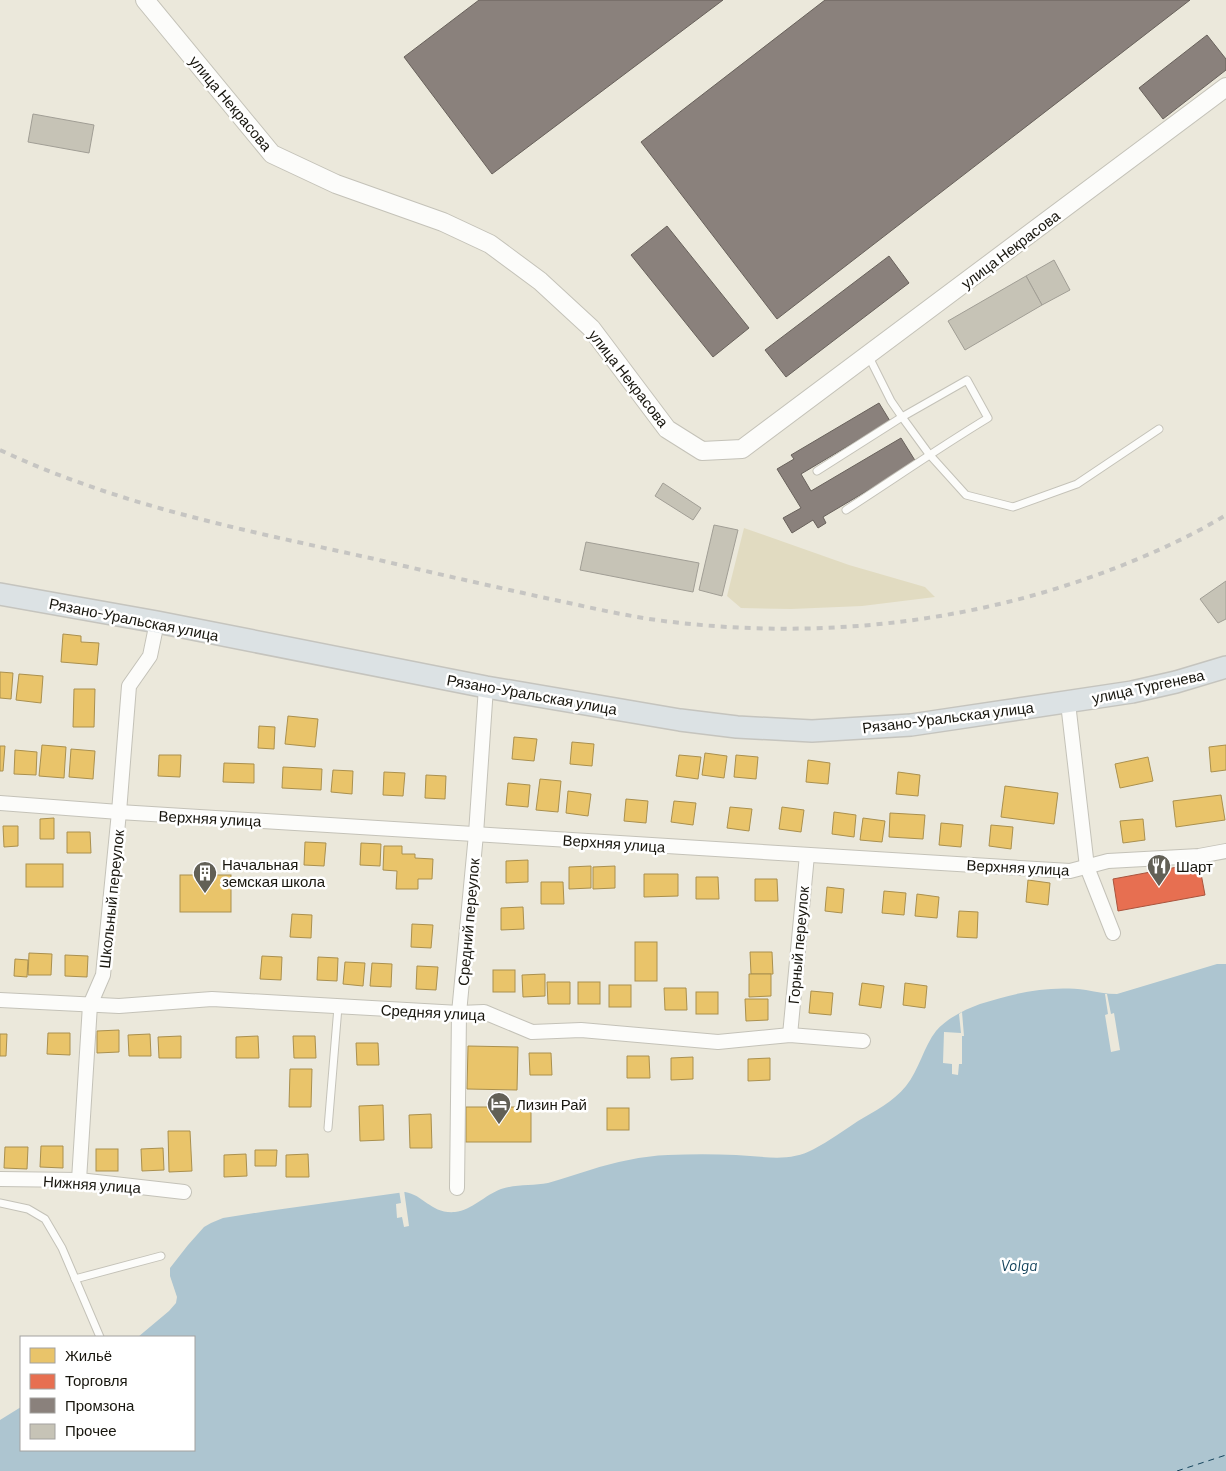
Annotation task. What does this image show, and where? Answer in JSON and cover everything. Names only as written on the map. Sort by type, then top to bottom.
[{"type":"main road","name":"Рязано-Уральская улица","points":[[0,594],[157,622],[486,687],[680,720],[737,727],[812,731],[911,725],[1068,702]]},
{"type":"main road","name":"улица Тургенева","points":[[1068,702],[1132,692],[1176,682],[1226,667]]},
{"type":"street","name":"улица Некрасова","points":[[145,0],[272,154],[336,184],[443,222],[490,244],[540,281],[591,328],[668,429],[702,451],[742,449],[1226,87]]},
{"type":"street","name":"Школьный переулок","points":[[79,1180],[90,1004],[103,975],[119,812],[128,686],[150,656],[157,622]]},
{"type":"street","name":"Средний переулок","points":[[457,1188],[459,1013],[476,834],[486,687]]},
{"type":"street","points":[[1068,702],[1087,867],[1113,933]]},
{"type":"street","name":"Верхняя улица","points":[[0,803],[1070,871],[1108,861],[1199,856],[1226,852]]},
{"type":"street","name":"Горный переулок","points":[[790,1035],[807,855]]},
{"type":"street","name":"Средняя улица","points":[[0,1000],[119,1006],[212,999],[459,1013],[484,1012],[532,1032],[581,1030],[718,1042],[790,1035],[863,1041]]},
{"type":"street","name":"Нижняя улица","points":[[0,1179],[79,1180],[184,1192]]},
{"type":"lane","points":[[868,355],[890,401],[929,454],[966,495],[1013,507],[1077,484],[1159,429]]},
{"type":"lane","points":[[817,471],[967,380],[988,418],[929,454],[917,465],[846,510]]},
{"type":"lane","points":[[328,1128],[338,1007]]},
{"type":"lane","points":[[0,1203],[28,1208],[45,1219],[62,1248],[100,1336]]},
{"type":"lane","points":[[75,1279],[161,1256]]},
{"type":"shaded area","points":[[744,528],[849,565],[925,587],[935,597],[862,606],[791,609],[741,608],[727,596]]},
{"type":"water","name":"Volga","points":[[1217,964],[1226,964],[1226,1471],[0,1471],[0,1420],[20,1408],[20,1451],[195,1451],[195,1336],[139,1336],[176,1303],[177,1297],[170,1276],[170,1268],[204,1227],[211,1223],[223,1218],[405,1192],[440,1210],[455,1212],[473,1205],[501,1189],[548,1183],[609,1164],[638,1158],[694,1154],[776,1158],[795,1156],[820,1146],[884,1106],[895,1097],[911,1080],[936,1031],[951,1018],[980,1004],[1006,996],[1045,989],[1072,989],[1117,994]]},
{"type":"pier","points":[[1105,994],[1107,994],[1111,1014],[1114,1013],[1120,1050],[1111,1052],[1105,1015],[1108,1014]]},
{"type":"pier","points":[[962,1012],[964,1036],[962,1036],[962,1064],[959,1064],[958,1075],[952,1074],[952,1064],[943,1063],[944,1032],[961,1033],[959,1014]]},
{"type":"pier","points":[[399,1190],[404,1190],[409,1226],[404,1227],[402,1217],[397,1218],[396,1204],[401,1203]]},
{"type":"building: Жильё","points":[[63,634],[81,636],[81,642],[99,643],[97,665],[61,662]]},
{"type":"building: Жильё","points":[[0,672],[13,673],[11,699],[0,698]]},
{"type":"building: Жильё","points":[[19,674],[43,676],[41,703],[16,700]]},
{"type":"building: Жильё","points":[[74,689],[95,689],[94,727],[73,727]]},
{"type":"building: Жильё","points":[[288,716],[318,719],[315,747],[285,744]]},
{"type":"building: Жильё","points":[[259,726],[275,727],[274,749],[258,748]]},
{"type":"building: Жильё","points":[[514,737],[537,739],[534,761],[512,759]]},
{"type":"building: Жильё","points":[[572,742],[594,744],[592,766],[570,764]]},
{"type":"building: Жильё","points":[[42,745],[66,747],[64,778],[39,776]]},
{"type":"building: Жильё","points":[[1226,745],[1226,770],[1211,772],[1209,747]]},
{"type":"building: Жильё","points":[[0,746],[5,746],[3,771],[0,771]]},
{"type":"building: Жильё","points":[[71,749],[95,751],[93,779],[69,777]]},
{"type":"building: Жильё","points":[[15,750],[37,752],[36,775],[14,774]]},
{"type":"building: Жильё","points":[[705,753],[727,756],[724,778],[702,775]]},
{"type":"building: Жильё","points":[[159,755],[181,755],[180,777],[158,776]]},
{"type":"building: Жильё","points":[[679,755],[701,757],[698,779],[676,776]]},
{"type":"building: Жильё","points":[[736,755],[758,757],[756,779],[734,777]]},
{"type":"building: Жильё","points":[[1148,757],[1153,781],[1120,788],[1115,764]]},
{"type":"building: Жильё","points":[[808,760],[830,763],[828,784],[806,782]]},
{"type":"building: Жильё","points":[[224,763],[254,764],[254,783],[223,782]]},
{"type":"building: Жильё","points":[[283,767],[322,769],[321,790],[282,788]]},
{"type":"building: Жильё","points":[[333,770],[353,771],[352,794],[331,792]]},
{"type":"building: Жильё","points":[[384,772],[405,773],[403,796],[383,795]]},
{"type":"building: Жильё","points":[[898,772],[920,775],[918,796],[896,794]]},
{"type":"building: Жильё","points":[[426,775],[446,776],[445,799],[425,798]]},
{"type":"building: Жильё","points":[[540,779],[561,781],[558,812],[536,810]]},
{"type":"building: Жильё","points":[[508,783],[530,785],[528,807],[506,805]]},
{"type":"building: Жильё","points":[[1005,786],[1058,793],[1054,824],[1001,817]]},
{"type":"building: Жильё","points":[[568,791],[591,794],[588,816],[566,813]]},
{"type":"building: Жильё","points":[[1221,795],[1225,820],[1176,827],[1173,801]]},
{"type":"building: Жильё","points":[[626,799],[648,801],[646,823],[624,821]]},
{"type":"building: Жильё","points":[[674,801],[696,803],[693,825],[671,822]]},
{"type":"building: Жильё","points":[[730,807],[752,809],[749,831],[727,828]]},
{"type":"building: Жильё","points":[[782,807],[804,810],[801,832],[779,829]]},
{"type":"building: Жильё","points":[[834,812],[856,815],[854,837],[832,834]]},
{"type":"building: Жильё","points":[[890,813],[925,815],[923,839],[889,837]]},
{"type":"building: Жильё","points":[[54,818],[54,839],[40,839],[40,819]]},
{"type":"building: Жильё","points":[[863,818],[885,821],[882,842],[860,840]]},
{"type":"building: Жильё","points":[[1143,819],[1145,840],[1123,843],[1120,821]]},
{"type":"building: Жильё","points":[[941,823],[963,825],[961,847],[939,845]]},
{"type":"building: Жильё","points":[[991,825],[1013,827],[1011,849],[989,846]]},
{"type":"building: Жильё","points":[[3,826],[18,826],[18,846],[4,847]]},
{"type":"building: Жильё","points":[[67,832],[90,832],[91,853],[67,853]]},
{"type":"building: Жильё","points":[[305,842],[326,843],[324,866],[304,865]]},
{"type":"building: Жильё","points":[[361,843],[381,844],[380,866],[360,865]]},
{"type":"building: Жильё","points":[[384,846],[402,846],[402,854],[415,854],[415,858],[433,859],[432,879],[418,879],[418,889],[396,889],[397,871],[383,870]]},
{"type":"building: Жильё","points":[[528,860],[528,882],[506,883],[506,861]]},
{"type":"building: Жильё","points":[[26,864],[63,864],[63,887],[26,887]]},
{"type":"building: Жильё","points":[[591,866],[591,888],[569,889],[569,867]]},
{"type":"building: Жильё","points":[[615,866],[615,888],[593,889],[593,867]]},
{"type":"building: Жильё","points":[[644,874],[678,874],[678,896],[644,897]]},
{"type":"building: Жильё","name":"Начальная земская школа","points":[[180,875],[231,875],[231,912],[180,912]]},
{"type":"building: Жильё","points":[[696,877],[718,877],[719,899],[696,899]]},
{"type":"building: Жильё","points":[[755,879],[777,879],[778,901],[755,901]]},
{"type":"building: Жильё","points":[[1028,880],[1050,883],[1048,905],[1026,902]]},
{"type":"building: Жильё","points":[[541,882],[563,882],[564,904],[541,904]]},
{"type":"building: Жильё","points":[[827,887],[844,889],[842,913],[825,911]]},
{"type":"building: Жильё","points":[[884,891],[906,893],[904,915],[882,913]]},
{"type":"building: Жильё","points":[[917,894],[939,897],[937,918],[915,916]]},
{"type":"building: Жильё","points":[[523,907],[524,929],[501,930],[501,908]]},
{"type":"building: Жильё","points":[[959,911],[978,912],[977,938],[957,937]]},
{"type":"building: Жильё","points":[[292,914],[312,915],[311,938],[290,937]]},
{"type":"building: Жильё","points":[[412,924],[433,925],[431,948],[411,947]]},
{"type":"building: Жильё","points":[[635,942],[657,942],[657,981],[635,981]]},
{"type":"building: Жильё","points":[[750,952],[772,952],[773,974],[751,974]]},
{"type":"building: Жильё","points":[[29,953],[52,954],[51,975],[28,975]]},
{"type":"building: Жильё","points":[[65,955],[88,956],[87,977],[65,976]]},
{"type":"building: Жильё","points":[[262,956],[282,957],[281,980],[260,979]]},
{"type":"building: Жильё","points":[[318,957],[338,958],[337,981],[317,980]]},
{"type":"building: Жильё","points":[[15,959],[28,960],[27,977],[14,976]]},
{"type":"building: Жильё","points":[[345,962],[365,963],[363,986],[343,984]]},
{"type":"building: Жильё","points":[[372,963],[392,964],[391,987],[370,986]]},
{"type":"building: Жильё","points":[[417,966],[438,967],[436,990],[416,989]]},
{"type":"building: Жильё","points":[[493,970],[515,970],[515,992],[493,992]]},
{"type":"building: Жильё","points":[[545,974],[545,996],[523,997],[522,975]]},
{"type":"building: Жильё","points":[[749,974],[771,974],[771,996],[749,997]]},
{"type":"building: Жильё","points":[[547,982],[570,982],[570,1004],[548,1004]]},
{"type":"building: Жильё","points":[[578,982],[600,982],[600,1004],[578,1004]]},
{"type":"building: Жильё","points":[[862,983],[884,986],[881,1008],[859,1005]]},
{"type":"building: Жильё","points":[[905,983],[927,986],[925,1008],[903,1005]]},
{"type":"building: Жильё","points":[[609,985],[631,985],[631,1007],[609,1007]]},
{"type":"building: Жильё","points":[[664,988],[686,988],[687,1010],[665,1010]]},
{"type":"building: Жильё","points":[[811,991],[833,993],[831,1015],[809,1013]]},
{"type":"building: Жильё","points":[[696,992],[718,992],[718,1014],[696,1014]]},
{"type":"building: Жильё","points":[[745,999],[768,999],[768,1020],[746,1021]]},
{"type":"building: Жильё","points":[[119,1030],[119,1052],[97,1053],[97,1031]]},
{"type":"building: Жильё","points":[[48,1033],[70,1033],[70,1055],[47,1054]]},
{"type":"building: Жильё","points":[[0,1034],[7,1034],[6,1056],[0,1056]]},
{"type":"building: Жильё","points":[[150,1034],[151,1056],[129,1056],[128,1035]]},
{"type":"building: Жильё","points":[[181,1036],[181,1058],[159,1058],[158,1037]]},
{"type":"building: Жильё","points":[[258,1036],[259,1058],[236,1058],[236,1037]]},
{"type":"building: Жильё","points":[[293,1036],[315,1036],[316,1058],[294,1058]]},
{"type":"building: Жильё","points":[[356,1043],[378,1043],[379,1065],[357,1065]]},
{"type":"building: Жильё","points":[[468,1046],[518,1047],[517,1090],[467,1089]]},
{"type":"building: Жильё","points":[[529,1053],[551,1053],[552,1075],[530,1075]]},
{"type":"building: Жильё","points":[[627,1056],[649,1056],[650,1078],[627,1078]]},
{"type":"building: Жильё","points":[[693,1057],[693,1079],[671,1080],[671,1058]]},
{"type":"building: Жильё","points":[[770,1058],[770,1080],[748,1081],[748,1059]]},
{"type":"building: Жильё","points":[[290,1069],[312,1069],[311,1107],[289,1107]]},
{"type":"building: Жильё","points":[[383,1105],[384,1140],[360,1141],[359,1106]]},
{"type":"building: Жильё","name":"Лизин Рай","points":[[466,1107],[531,1107],[531,1142],[466,1142]]},
{"type":"building: Жильё","points":[[607,1108],[629,1108],[629,1130],[607,1130]]},
{"type":"building: Жильё","points":[[431,1114],[432,1148],[410,1148],[409,1115]]},
{"type":"building: Жильё","points":[[168,1131],[190,1131],[192,1171],[169,1172]]},
{"type":"building: Жильё","points":[[41,1146],[63,1146],[63,1168],[40,1167]]},
{"type":"building: Жильё","points":[[5,1147],[28,1147],[27,1169],[4,1168]]},
{"type":"building: Жильё","points":[[163,1148],[164,1170],[142,1171],[141,1149]]},
{"type":"building: Жильё","points":[[96,1149],[118,1149],[118,1171],[96,1171]]},
{"type":"building: Жильё","points":[[255,1150],[277,1150],[276,1166],[255,1166]]},
{"type":"building: Жильё","points":[[246,1154],[247,1176],[224,1177],[224,1155]]},
{"type":"building: Жильё","points":[[308,1154],[309,1177],[286,1177],[286,1155]]},
{"type":"building: Торговля","name":"Шарт","points":[[1199,863],[1205,895],[1118,911],[1113,879]]},
{"type":"building: Промзона","points":[[479,0],[723,0],[492,174],[404,57]]},
{"type":"building: Промзона","points":[[825,0],[1190,0],[777,319],[641,142]]},
{"type":"building: Промзона","points":[[1207,35],[1226,59],[1226,70],[1163,119],[1139,88]]},
{"type":"building: Промзона","points":[[667,226],[749,328],[713,357],[631,255]]},
{"type":"building: Промзона","points":[[889,256],[909,283],[786,377],[765,350]]},
{"type":"building: Промзона","points":[[879,403],[890,421],[801,474],[811,491],[901,438],[916,462],[823,517],[826,523],[818,528],[813,520],[792,533],[783,518],[801,508],[777,469],[794,459],[791,455]]},
{"type":"building: Прочее","points":[[33,114],[94,125],[89,153],[28,142]]},
{"type":"building: Прочее","points":[[1054,260],[1070,290],[1042,305],[1026,276]]},
{"type":"building: Прочее","points":[[1026,276],[1042,305],[965,350],[948,321]]},
{"type":"building: Прочее","points":[[663,483],[701,508],[693,520],[655,496]]},
{"type":"building: Прочее","points":[[714,525],[738,530],[722,596],[699,590]]},
{"type":"building: Прочее","points":[[586,542],[699,563],[693,592],[580,570]]},
{"type":"building: Прочее","points":[[1226,581],[1226,619],[1218,623],[1200,599]]},
{"type":"ferry route","points":[[1177,1471],[1226,1455]]},
{"type":"railway","points":[[0,450],[92,487],[186,516],[606,611],[656,620],[729,627],[787,629],[844,627],[901,622],[958,613],[1069,585],[1149,554],[1226,515]]},
{"type":"place","name":"Шарт","points":[[1159,887]]},
{"type":"place","name":"Начальная земская школа","points":[[205,894]]},
{"type":"place","name":"Лизин Рай","points":[[499,1125]]}]
